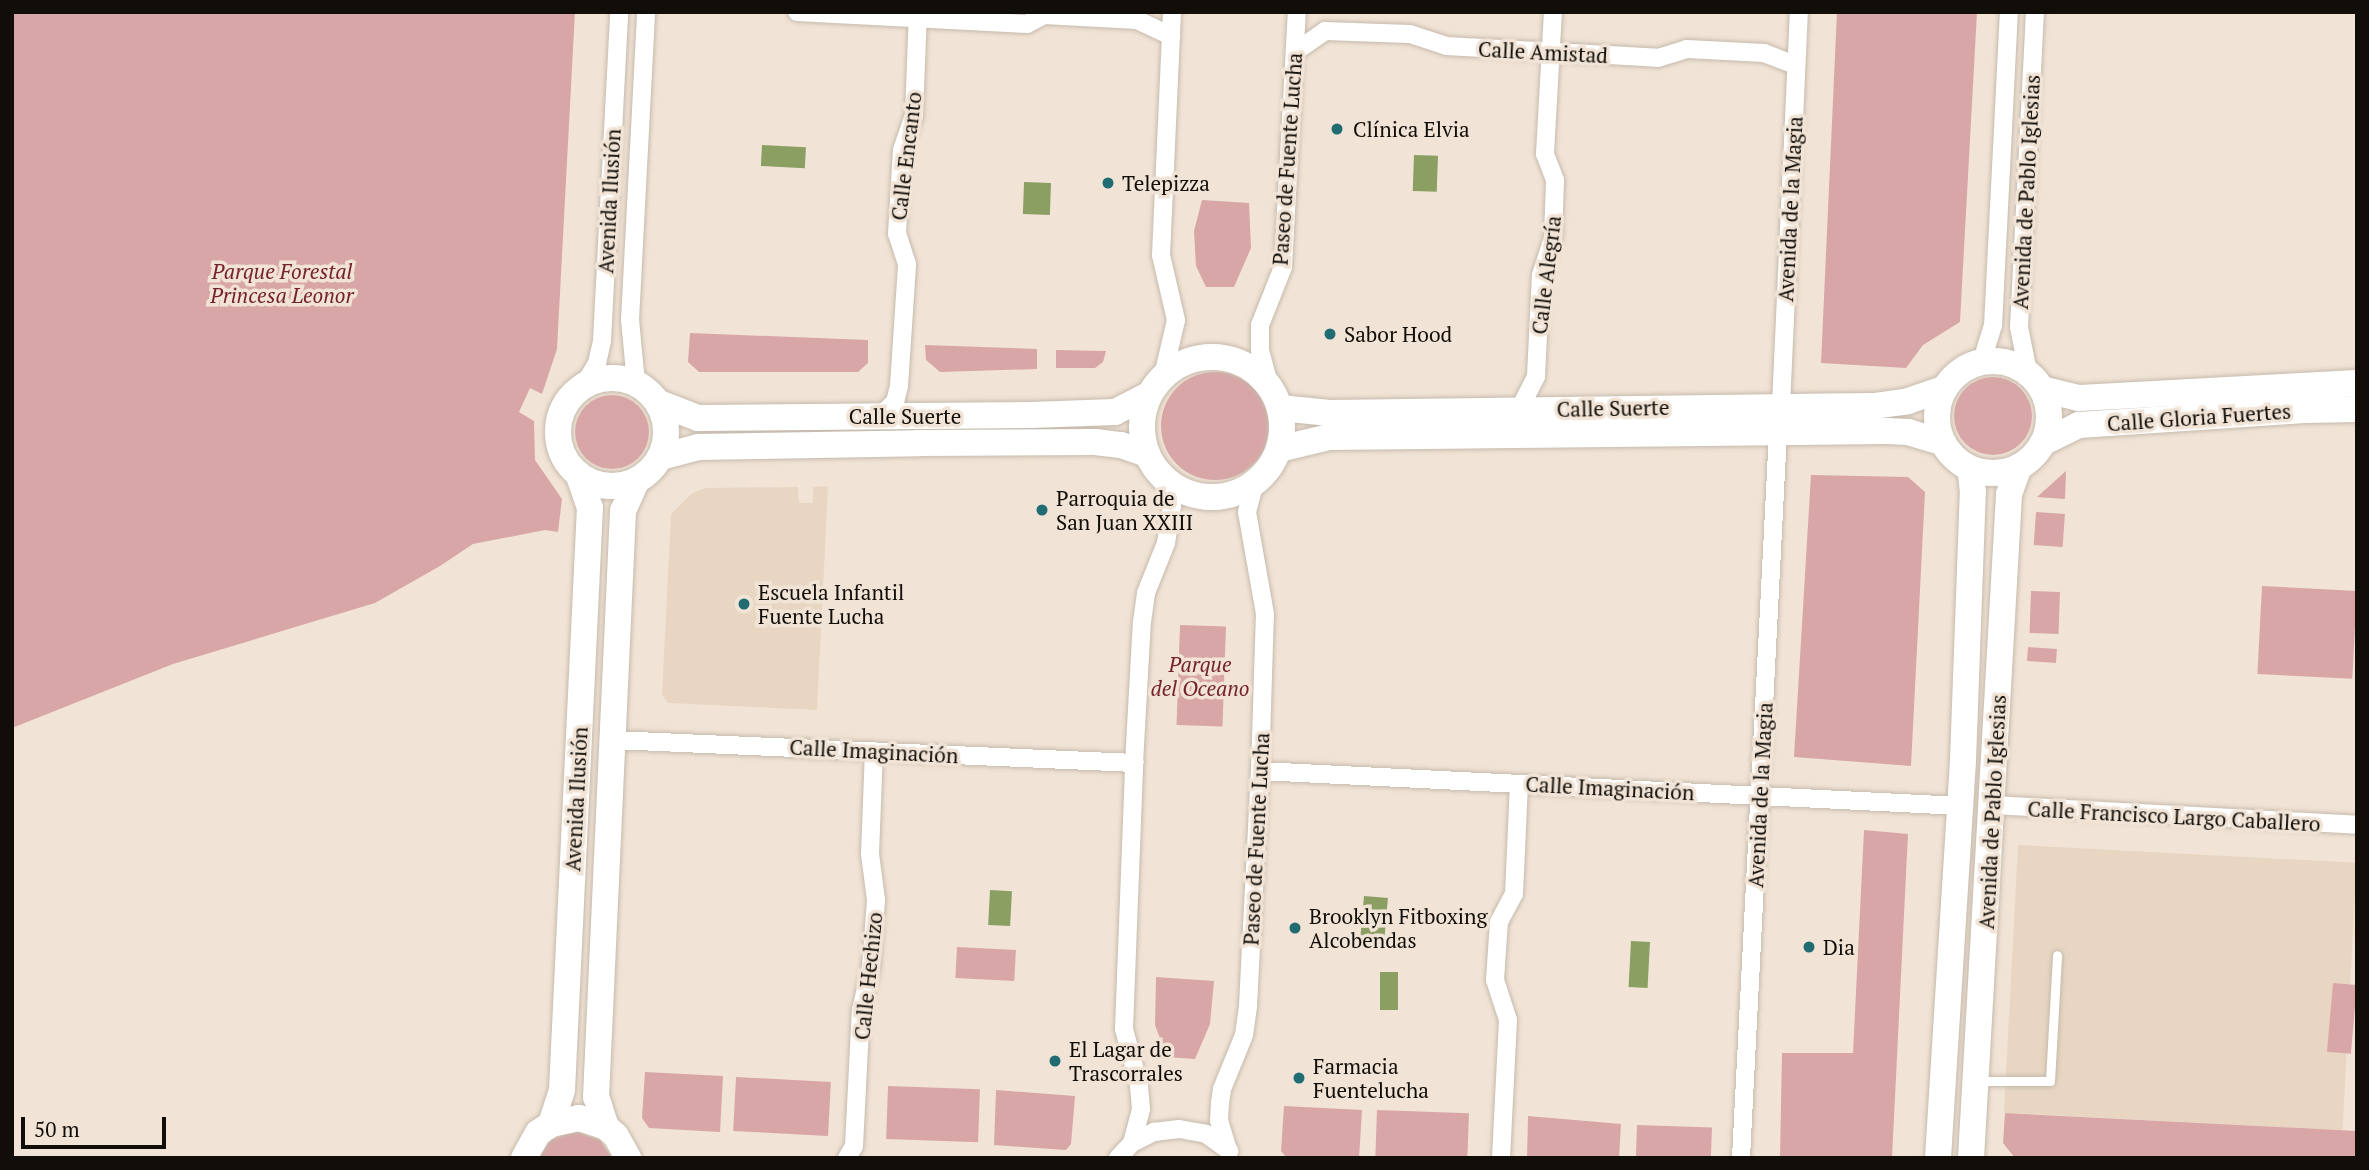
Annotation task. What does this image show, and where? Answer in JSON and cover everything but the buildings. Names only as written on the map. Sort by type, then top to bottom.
[{"type":"main road","points":[[1218,357],[1247,365],[1269,384],[1280,408],[1283,429],[1279,449],[1270,468],[1255,483],[1226,496],[1194,495],[1166,480],[1147,454],[1142,427],[1157,385],[1188,361],[1218,357]]},
{"type":"main road","points":[[2000,360],[2035,380],[2049,414],[2044,442],[2032,458],[2019,467],[1993,474],[1969,469],[1955,460],[1941,442],[1936,414],[1943,389],[1961,370],[1982,361],[2000,360]]},
{"type":"main road","points":[[615,378],[636,383],[659,403],[666,421],[666,439],[661,457],[651,470],[637,480],[607,486],[578,474],[564,455],[558,428],[562,411],[571,397],[584,385],[615,378]]},
{"type":"main road","name":"Calle Gloria Fuertes","points":[[2035,380],[2079,398],[2357,383]]},
{"type":"main road","name":"Calle Suerte","points":[[659,403],[698,418],[1095,414],[1115,412],[1157,385]]},
{"type":"main road","name":"Calle Suerte","points":[[1280,408],[1330,413],[1874,406],[1908,401],[1943,389]]},
{"type":"main road","name":"Calle Gloria Fuertes","points":[[2044,442],[2079,425],[2357,409]]},
{"type":"main road","name":"Calle Suerte","points":[[1279,449],[1329,437],[1908,432],[1941,442]]},
{"type":"main road","name":"Calle Suerte","points":[[661,457],[699,447],[933,443],[1095,442],[1121,444],[1147,454]]},
{"type":"main road","name":"Avenida de Pablo Iglesias","points":[[1971,1158],[2009,494],[2019,467]]},
{"type":"main road","name":"Avenida de Pablo Iglesias","points":[[1938,1158],[1960,806],[1973,492],[1969,469]]},
{"type":"main road","name":"Avenida Ilusión","points":[[551,1124],[563,1078],[590,508],[578,474]]},
{"type":"main road","name":"Avenida Ilusión","points":[[606,1127],[596,1097],[623,511],[637,480]]},
{"type":"main road","points":[[524,1158],[538,1133],[551,1124],[579,1118],[606,1127],[633,1154]]},
{"type":"street","name":"Avenida Ilusión","points":[[584,385],[597,363],[602,341],[619,12]]},
{"type":"street","points":[[797,12],[917,15],[1027,24],[1044,15],[1137,20],[1171,36]]},
{"type":"street","points":[[1157,385],[1176,320],[1161,255],[1172,12]]},
{"type":"street","name":"Paseo de Fuente Lucha","points":[[1269,384],[1260,350],[1260,325],[1283,267],[1297,12]]},
{"type":"street","name":"Calle Alegría","points":[[1519,410],[1535,376],[1541,275],[1553,238],[1555,180],[1545,154],[1553,12]]},
{"type":"street","name":"Avenida de la Magia","points":[[1781,406],[1799,12]]},
{"type":"street","name":"Avenida de Pablo Iglesias","points":[[1982,361],[1993,326],[2009,12]]},
{"type":"street","name":"Avenida de Pablo Iglesias","points":[[2035,12],[2019,327],[2035,380]]},
{"type":"street","name":"Avenida Ilusión","points":[[636,383],[630,320],[647,13]]},
{"type":"street","name":"Calle Encanto","points":[[880,416],[895,402],[899,386],[907,264],[897,234],[902,150],[914,115],[917,15]]},
{"type":"street","name":"Calle Amistad","points":[[1294,52],[1325,31],[1410,34],[1446,46],[1552,53],[1658,58],[1687,49],[1751,52],[1764,53],[1796,65]]},
{"type":"street","name":"Avenida de la Magia","points":[[1741,1158],[1778,433]]},
{"type":"street","points":[[1132,1143],[1142,1110],[1124,1029],[1134,764],[1146,593],[1166,543],[1172,506],[1166,480]]},
{"type":"street","name":"Paseo de Fuente Lucha","points":[[1231,1154],[1219,1121],[1220,1103],[1222,1089],[1244,1035],[1248,1006],[1260,771],[1265,614],[1247,512],[1255,483]]},
{"type":"street","name":"Calle Imaginación","points":[[614,740],[1134,764]]},
{"type":"street","name":"Calle Hechizo","points":[[847,1158],[854,1146],[861,1010],[871,967],[876,900],[870,854],[874,751]]},
{"type":"street","name":"Calle Imaginación","points":[[1260,771],[1960,806]]},
{"type":"street","points":[[1502,1158],[1508,1020],[1495,980],[1499,922],[1514,894],[1519,784]]},
{"type":"street","name":"Calle Francisco Largo Caballero","points":[[1992,805],[2357,825]]},
{"type":"street","points":[[1118,1158],[1132,1143],[1154,1132],[1179,1129],[1206,1134],[1231,1154]]},
{"type":"lane","points":[[1975,1081],[2050,1081],[2057,955]]},
{"type":"shaded area","points":[[762,145],[806,147],[805,168],[761,166]]},
{"type":"shaded area","points":[[1414,155],[1438,156],[1437,192],[1413,191]]},
{"type":"shaded area","points":[[1024,182],[1051,183],[1050,215],[1023,214]]},
{"type":"shaded area","name":"Escuela Infantil Fuente Lucha","points":[[828,486],[817,710],[668,703],[662,694],[671,514],[691,494],[705,488],[798,487],[799,503],[813,503],[813,487]]},
{"type":"shaded area","points":[[2018,845],[2357,863],[2343,1130],[2004,1113]]},
{"type":"shaded area","points":[[990,890],[1012,891],[1010,926],[988,925]]},
{"type":"shaded area","points":[[1364,896],[1388,898],[1384,941],[1360,939]]},
{"type":"shaded area","points":[[1631,941],[1650,942],[1648,988],[1629,987]]},
{"type":"shaded area","points":[[1380,972],[1398,972],[1398,1010],[1380,1010]]},
{"type":"green space","name":"Parque Forestal Princesa Leonor","points":[[12,12],[575,12],[557,349],[542,394],[530,388],[519,412],[534,421],[535,460],[562,499],[558,532],[545,530],[473,544],[375,603],[173,664],[12,728]]},
{"type":"green space","points":[[1837,12],[1977,12],[1960,322],[1923,345],[1906,368],[1821,363]]},
{"type":"green space","points":[[1202,200],[1249,203],[1251,248],[1234,287],[1206,287],[1196,266],[1194,231]]},
{"type":"green space","points":[[690,333],[868,340],[868,363],[858,372],[699,372],[688,362]]},
{"type":"green space","points":[[925,345],[1037,349],[1037,369],[940,372],[926,360]]},
{"type":"green space","points":[[1056,350],[1106,351],[1103,362],[1095,368],[1056,368]]},
{"type":"green space","points":[[1215,372],[1236,376],[1253,388],[1265,405],[1269,426],[1265,447],[1253,464],[1236,476],[1215,480],[1194,476],[1177,464],[1165,447],[1161,426],[1165,405],[1177,388],[1194,376]]},
{"type":"green space","points":[[1985,377],[2001,377],[2015,383],[2026,394],[2032,408],[2032,424],[2026,438],[2015,449],[2001,455],[1985,455],[1971,449],[1960,438],[1954,424],[1954,408],[1960,394],[1971,383]]},
{"type":"green space","points":[[605,395],[619,395],[633,401],[643,411],[649,432],[643,453],[633,463],[619,469],[605,469],[591,463],[581,453],[575,439],[575,425],[581,411],[591,401]]},
{"type":"green space","points":[[2066,471],[2065,499],[2037,497]]},
{"type":"green space","points":[[1811,475],[1908,477],[1925,492],[1911,766],[1794,757]]},
{"type":"green space","points":[[2036,512],[2065,514],[2063,547],[2034,545]]},
{"type":"green space","points":[[2262,586],[2357,591],[2352,679],[2257,674]]},
{"type":"green space","points":[[2031,591],[2060,592],[2059,634],[2030,633]]},
{"type":"green space","name":"Parque del Oceano","points":[[1180,625],[1226,627],[1222,727],[1177,725]]},
{"type":"green space","points":[[2028,647],[2057,649],[2056,663],[2027,661]]},
{"type":"green space","points":[[1864,830],[1908,834],[1892,1158],[1780,1158],[1782,1053],[1853,1053]]},
{"type":"green space","points":[[957,947],[1016,950],[1014,981],[955,978]]},
{"type":"green space","points":[[1156,977],[1214,981],[1210,1024],[1195,1059],[1167,1057],[1155,1025]]},
{"type":"green space","points":[[2333,983],[2357,985],[2351,1054],[2327,1052]]},
{"type":"green space","points":[[645,1072],[723,1076],[720,1132],[649,1128],[642,1118]]},
{"type":"green space","points":[[736,1077],[831,1082],[828,1136],[733,1131]]},
{"type":"green space","points":[[888,1086],[980,1089],[978,1142],[886,1139]]},
{"type":"green space","points":[[996,1090],[1075,1096],[1071,1144],[1066,1150],[994,1145]]},
{"type":"green space","points":[[1284,1106],[1362,1110],[1359,1158],[1287,1158],[1281,1151]]},
{"type":"green space","points":[[1377,1110],[1469,1113],[1467,1158],[1375,1158]]},
{"type":"green space","points":[[2005,1113],[2357,1131],[2357,1158],[2015,1158],[2003,1143]]},
{"type":"green space","points":[[1528,1116],[1621,1124],[1619,1158],[1527,1158]]},
{"type":"green space","points":[[1637,1125],[1712,1128],[1711,1158],[1636,1158]]},
{"type":"green space","points":[[574,1131],[600,1140],[612,1158],[538,1158],[551,1140]]},
{"type":"place","name":"Clínica Elvia","points":[[1337,129]]},
{"type":"place","name":"Telepizza","points":[[1108,183]]},
{"type":"place","name":"Sabor Hood","points":[[1330,334]]},
{"type":"place","name":"Parroquia de San Juan XXIII","points":[[1042,510]]},
{"type":"place","name":"Escuela Infantil Fuente Lucha","points":[[744,604]]},
{"type":"place","name":"Brooklyn Fitboxing Alcobendas","points":[[1295,928]]},
{"type":"place","name":"Dia","points":[[1809,947]]},
{"type":"place","name":"El Lagar de Trascorrales","points":[[1055,1061]]},
{"type":"place","name":"Farmacia Fuentelucha","points":[[1299,1078]]}]
